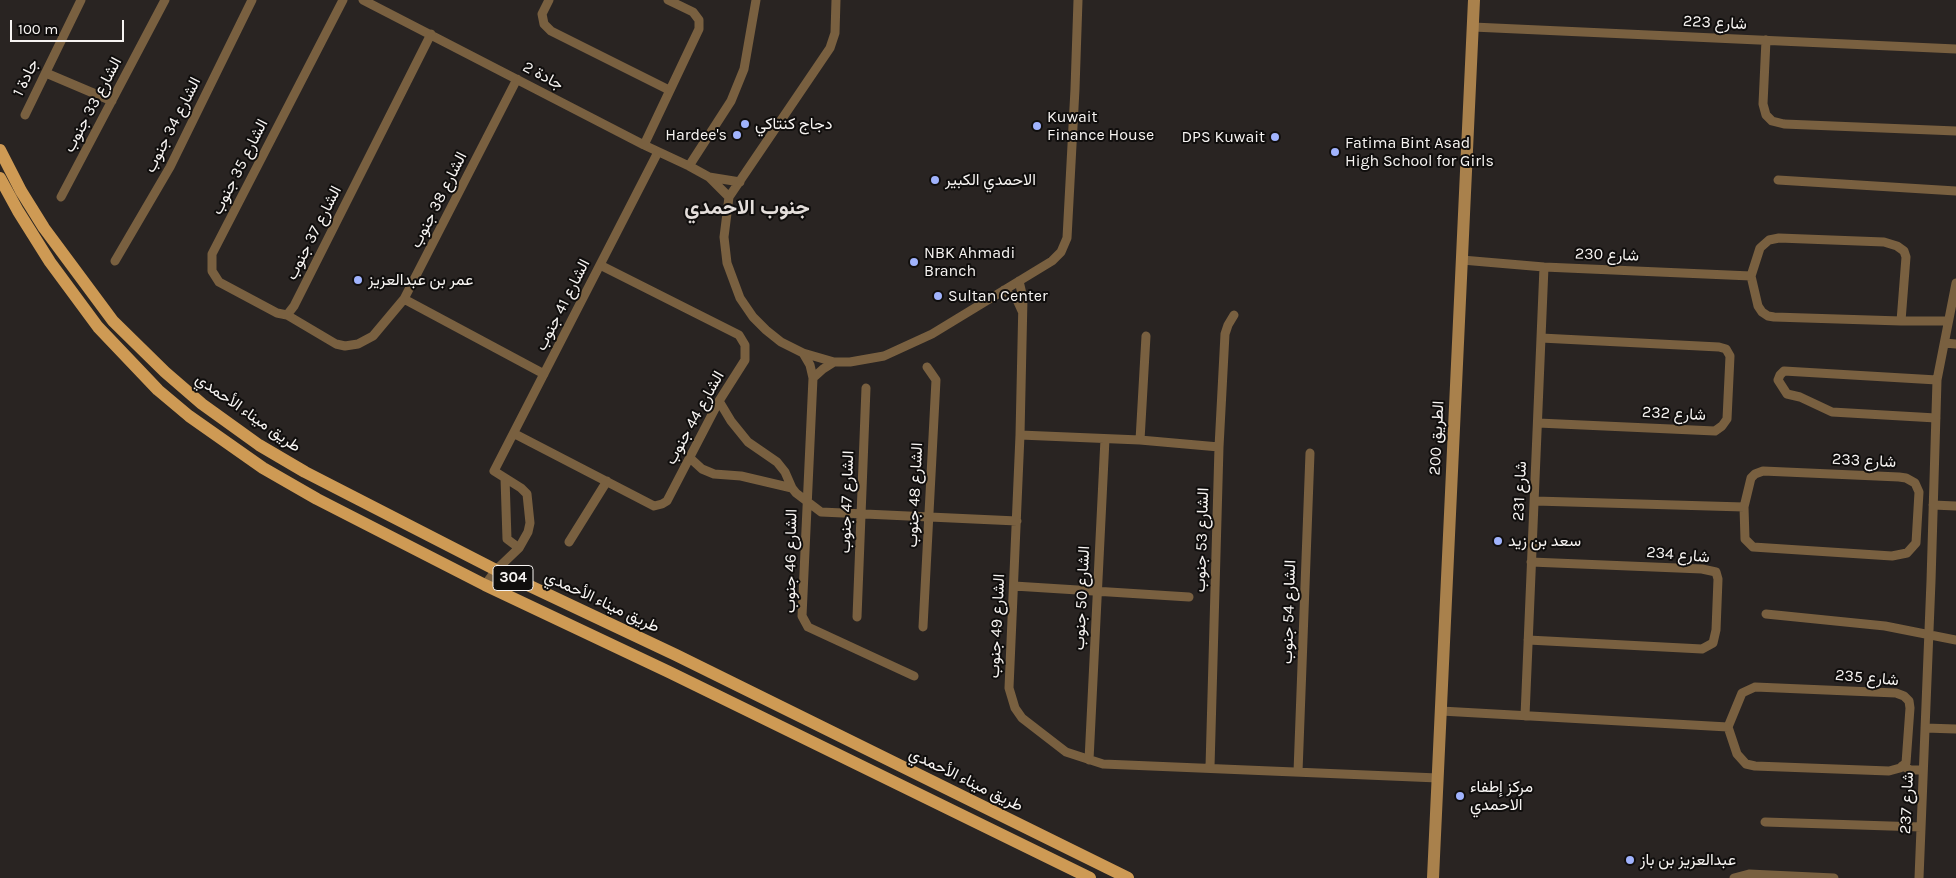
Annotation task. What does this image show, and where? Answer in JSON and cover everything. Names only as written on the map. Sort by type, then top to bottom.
[{"type":"main road","name":"الطريق 200","points":[[1433,878],[1474,0]]},
{"type":"main road","name":"طريق ميناء الأحمدي","points":[[0,150],[44,228],[113,321],[165,372],[202,404],[259,444],[305,472],[496,570],[685,660],[1128,878]]},
{"type":"main road","name":"طريق ميناء الأحمدي","points":[[0,178],[50,262],[98,327],[158,390],[181,410],[263,468],[317,499],[485,585],[669,672],[1090,878]]},
{"type":"street","name":"جادة 1","points":[[25,115],[81,0]]},
{"type":"street","name":"الشارع 33 جنوب","points":[[61,197],[165,0]]},
{"type":"street","name":"الشارع 34 جنوب","points":[[115,260],[170,166],[252,0]]},
{"type":"street","name":"الشارع 35 جنوب","points":[[287,315],[277,313],[219,282],[212,271],[212,254],[342,0]]},
{"type":"street","name":"جادة 2","points":[[363,0],[644,145],[689,166],[709,177],[729,197]]},
{"type":"street","points":[[549,0],[542,14],[544,24],[551,31],[669,90]]},
{"type":"street","points":[[644,145],[699,29],[699,20],[693,12],[668,0]]},
{"type":"street","points":[[689,166],[711,135],[731,101],[744,69],[756,0]]},
{"type":"street","points":[[836,0],[834,33],[830,48],[729,197],[724,237],[727,263],[740,298],[766,330],[781,342],[803,353],[834,362],[867,360],[901,350],[932,334],[1052,261],[1061,252],[1068,238],[1078,0]]},
{"type":"street","name":"شارع 223","points":[[1473,27],[1956,49]]},
{"type":"street","name":"الشارع 37 جنوب","points":[[287,315],[298,297],[431,34]]},
{"type":"street","points":[[1766,40],[1763,104],[1766,115],[1772,121],[1784,124],[1956,132]]},
{"type":"street","points":[[46,73],[112,101]]},
{"type":"street","name":"الشارع 38 جنوب","points":[[404,299],[517,79]]},
{"type":"street","name":"الشارع 41 جنوب","points":[[505,478],[494,471],[515,434],[658,152]]},
{"type":"street","name":"جادة 2","points":[[709,177],[740,182]]},
{"type":"street","points":[[1778,180],[1956,191]]},
{"type":"street","points":[[1901,321],[1906,257],[1904,251],[1893,244],[1775,238],[1762,245],[1751,276],[1758,306],[1768,316],[1901,321],[1948,322]]},
{"type":"street","name":"شارع 230","points":[[1462,260],[1544,267],[1751,276]]},
{"type":"street","name":"الشارع 44 جنوب","points":[[515,434],[654,506],[662,504],[667,500],[719,401],[745,360],[745,345],[739,335],[600,265]]},
{"type":"street","name":"شارع 231","points":[[1525,716],[1544,267]]},
{"type":"street","name":"الشارع 49 جنوب","points":[[1019,281],[1023,298],[1020,434],[1010,688],[1015,708],[1022,718],[1066,752],[1103,764],[1438,778]]},
{"type":"street","name":"شارع 237","points":[[1919,878],[1937,380],[1956,285]]},
{"type":"street","points":[[1007,288],[1017,300],[1022,313]]},
{"type":"street","points":[[287,315],[336,344],[351,346],[373,336],[404,299],[544,374]]},
{"type":"street","name":"الشارع 53 جنوب","points":[[1210,768],[1219,447],[1225,334],[1234,315]]},
{"type":"street","points":[[1140,440],[1146,336]]},
{"type":"street","name":"شارع 232","points":[[1538,423],[1715,431],[1727,419],[1730,356],[1726,349],[1719,347],[1541,338]]},
{"type":"street","points":[[1945,342],[1956,344]]},
{"type":"street","name":"الشارع 46 جنوب","points":[[803,353],[810,365],[814,378],[802,616],[808,627],[914,676]]},
{"type":"street","points":[[814,378],[834,362]]},
{"type":"street","name":"الشارع 48 جنوب","points":[[923,627],[936,380],[927,367]]},
{"type":"street","points":[[1936,418],[1832,412],[1800,397],[1787,394],[1778,380],[1784,371],[1937,380]]},
{"type":"street","name":"الشارع 47 جنوب","points":[[857,616],[866,388]]},
{"type":"street","points":[[719,401],[748,442],[777,462],[785,472],[792,488],[822,512],[1017,521]]},
{"type":"street","points":[[1020,434],[1140,440],[1219,447]]},
{"type":"street","name":"الشارع 50 جنوب","points":[[1088,760],[1105,439]]},
{"type":"street","name":"الشارع 54 جنوب","points":[[1298,772],[1310,453]]},
{"type":"street","points":[[690,458],[702,469],[714,474],[741,476],[792,488]]},
{"type":"street","name":"شارع 233","points":[[1761,472],[1899,477],[1911,481],[1918,487],[1920,495],[1917,540],[1910,550],[1899,555],[1753,548],[1745,539],[1744,508],[1751,478],[1754,474],[1761,472]]},
{"type":"street","points":[[505,478],[507,538],[519,548]]},
{"type":"street","points":[[485,585],[496,570],[519,548],[528,532],[530,523],[527,494],[522,488],[505,478]]},
{"type":"street","points":[[570,542],[606,482]]},
{"type":"street","points":[[1918,487],[1934,490]]},
{"type":"street","points":[[1535,500],[1744,508]]},
{"type":"street","points":[[1933,505],[1956,506]]},
{"type":"street","name":"شارع 234","points":[[1528,640],[1702,650],[1713,643],[1716,630],[1718,579],[1716,572],[1702,569],[1531,562]]},
{"type":"street","points":[[1014,586],[1189,597]]},
{"type":"street","points":[[1766,614],[1884,626],[1956,640]]},
{"type":"street","name":"شارع 235","points":[[1728,727],[1742,693],[1754,687],[1898,694],[1907,698],[1909,703],[1908,757],[1902,766]]},
{"type":"street","points":[[1909,703],[1926,700]]},
{"type":"street","points":[[1441,711],[1728,727],[1738,756],[1750,766],[1889,771],[1902,766],[1912,770],[1923,770]]},
{"type":"street","points":[[1925,728],[1956,729]]},
{"type":"street","points":[[1765,822],[1921,827]]},
{"type":"street","points":[[1734,878],[1749,874],[1834,878]]},
{"type":"place","name":"دجاج كنتاكي","points":[[745,124]]},
{"type":"place","name":"Kuwait Finance House","points":[[1037,126]]},
{"type":"place","name":"Hardee's","points":[[737,135]]},
{"type":"place","name":"DPS Kuwait","points":[[1275,137]]},
{"type":"place","name":"Fatima Bint Asad High School for Girls","points":[[1335,152]]},
{"type":"place","name":"الاحمدي الكبير","points":[[935,180]]},
{"type":"place","name":"NBK Ahmadi Branch","points":[[914,262]]},
{"type":"place","name":"عمر بن عبدالعزيز","points":[[358,280]]},
{"type":"place","name":"Sultan Center","points":[[938,296]]},
{"type":"place","name":"سعد بن زيد","points":[[1498,541]]},
{"type":"place","name":"مركز إطفاء الاحمدي","points":[[1460,796]]},
{"type":"place","name":"عبدالعزيز بن باز","points":[[1630,860]]},
{"type":"district","name":"جنوب الاحمدي","points":[[747,208]]}]
